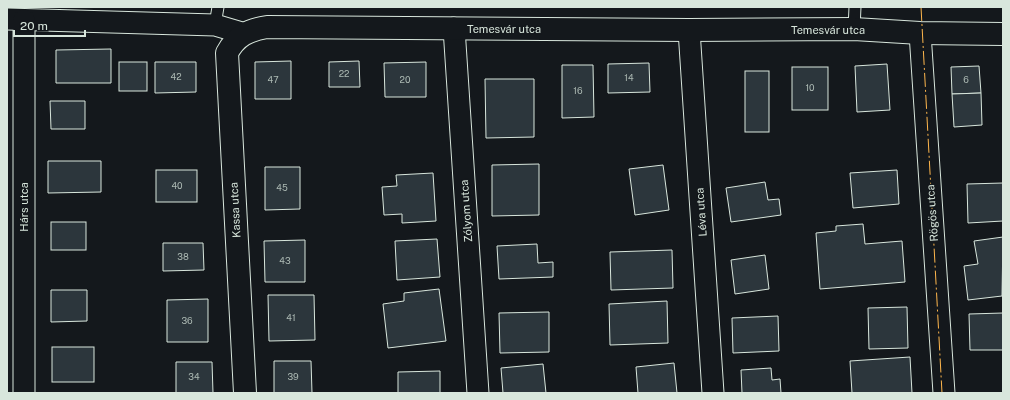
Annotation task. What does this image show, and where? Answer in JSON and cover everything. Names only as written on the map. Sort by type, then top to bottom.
[{"type":"street","points":[[15,20],[216,16],[242,33]]},
{"type":"street","name":"Hárs utca","points":[[15,20],[24,393]]},
{"type":"street","name":"Temesvár utca","points":[[242,33],[267,27],[689,30],[854,29],[920,33],[1003,34]]},
{"type":"street","name":"Zólyom utca","points":[[454,28],[478,393]]},
{"type":"street","name":"Léva utca","points":[[689,30],[713,393]]},
{"type":"street","name":"Kassa utca","points":[[242,33],[232,43],[227,53],[245,393]]},
{"type":"street","name":"Rögös utca","points":[[920,33],[944,393]]},
{"type":"lane","points":[[854,29],[855,7]]},
{"type":"building","points":[[111,49],[111,83],[56,83],[56,50]]},
{"type":"building","points":[[291,61],[291,99],[255,99],[255,62]]},
{"type":"building","points":[[359,61],[360,87],[329,87],[329,62]]},
{"type":"building","points":[[119,62],[147,62],[147,91],[119,91]]},
{"type":"building","points":[[155,62],[196,62],[196,92],[155,93]]},
{"type":"building","points":[[426,62],[426,97],[385,97],[384,63]]},
{"type":"building","points":[[649,63],[650,92],[608,93],[608,64]]},
{"type":"building","points":[[887,64],[890,110],[857,112],[855,66]]},
{"type":"building","points":[[562,65],[593,65],[594,117],[562,118]]},
{"type":"building","points":[[979,66],[981,93],[952,94],[951,67]]},
{"type":"building","points":[[792,67],[828,67],[828,110],[792,110]]},
{"type":"building","points":[[745,71],[769,71],[769,132],[745,132]]},
{"type":"building","points":[[485,79],[534,79],[534,137],[486,138]]},
{"type":"building","points":[[981,93],[982,125],[954,127],[952,94]]},
{"type":"building","points":[[50,101],[85,101],[85,129],[51,129]]},
{"type":"building","points":[[48,161],[101,161],[101,192],[48,193]]},
{"type":"building","points":[[539,164],[539,215],[492,216],[492,165]]},
{"type":"building","points":[[663,165],[669,210],[635,215],[629,169]]},
{"type":"building","points":[[265,167],[300,167],[300,209],[265,210]]},
{"type":"building","points":[[156,170],[197,170],[197,202],[156,202]]},
{"type":"building","points":[[897,170],[899,204],[853,208],[850,173]]},
{"type":"building","points":[[433,173],[436,221],[402,223],[402,214],[384,215],[382,187],[397,186],[396,175]]},
{"type":"building","points":[[765,182],[768,200],[779,199],[781,215],[731,222],[726,188]]},
{"type":"building","points":[[1003,183],[1003,221],[968,223],[967,184]]},
{"type":"building","points":[[51,222],[86,222],[86,250],[51,250]]},
{"type":"building","points":[[863,224],[865,244],[902,241],[905,282],[820,289],[816,233],[836,231],[836,226]]},
{"type":"building","points":[[1003,237],[1002,296],[968,300],[964,266],[978,264],[974,241]]},
{"type":"building","points":[[437,239],[440,277],[397,280],[395,241]]},
{"type":"building","points":[[305,240],[305,282],[265,282],[264,241]]},
{"type":"building","points":[[163,243],[203,243],[204,270],[163,271]]},
{"type":"building","points":[[537,244],[538,263],[553,262],[553,277],[499,279],[497,246]]},
{"type":"building","points":[[672,250],[673,288],[611,290],[610,252]]},
{"type":"building","points":[[765,255],[769,289],[735,294],[731,260]]},
{"type":"building","points":[[439,289],[446,341],[388,348],[383,304],[404,301],[404,293]]},
{"type":"building","points":[[51,290],[87,290],[87,321],[51,322]]},
{"type":"building","points":[[268,295],[314,295],[315,340],[269,341]]},
{"type":"building","points":[[208,299],[208,342],[167,342],[167,300]]},
{"type":"building","points":[[667,301],[668,343],[610,345],[609,304]]},
{"type":"building","points":[[907,307],[908,348],[869,349],[868,308]]},
{"type":"building","points":[[549,312],[549,352],[500,353],[499,313]]},
{"type":"building","points":[[1003,313],[1003,350],[970,350],[969,314]]},
{"type":"building","points":[[778,316],[779,351],[733,353],[732,318]]},
{"type":"building","points":[[52,347],[94,347],[94,382],[52,382]]},
{"type":"building","points":[[910,357],[912,393],[852,393],[850,361]]},
{"type":"building","points":[[274,361],[311,361],[312,393],[274,393]]},
{"type":"building","points":[[176,362],[212,362],[213,393],[176,393]]},
{"type":"building","points":[[674,363],[677,393],[638,393],[636,367]]},
{"type":"building","points":[[543,364],[546,393],[503,393],[501,368]]},
{"type":"building","points":[[771,368],[772,380],[780,379],[781,393],[742,393],[741,370]]},
{"type":"building","points":[[440,371],[440,393],[398,393],[398,372]]},
{"type":"power","points":[[921,7],[942,393]]}]
